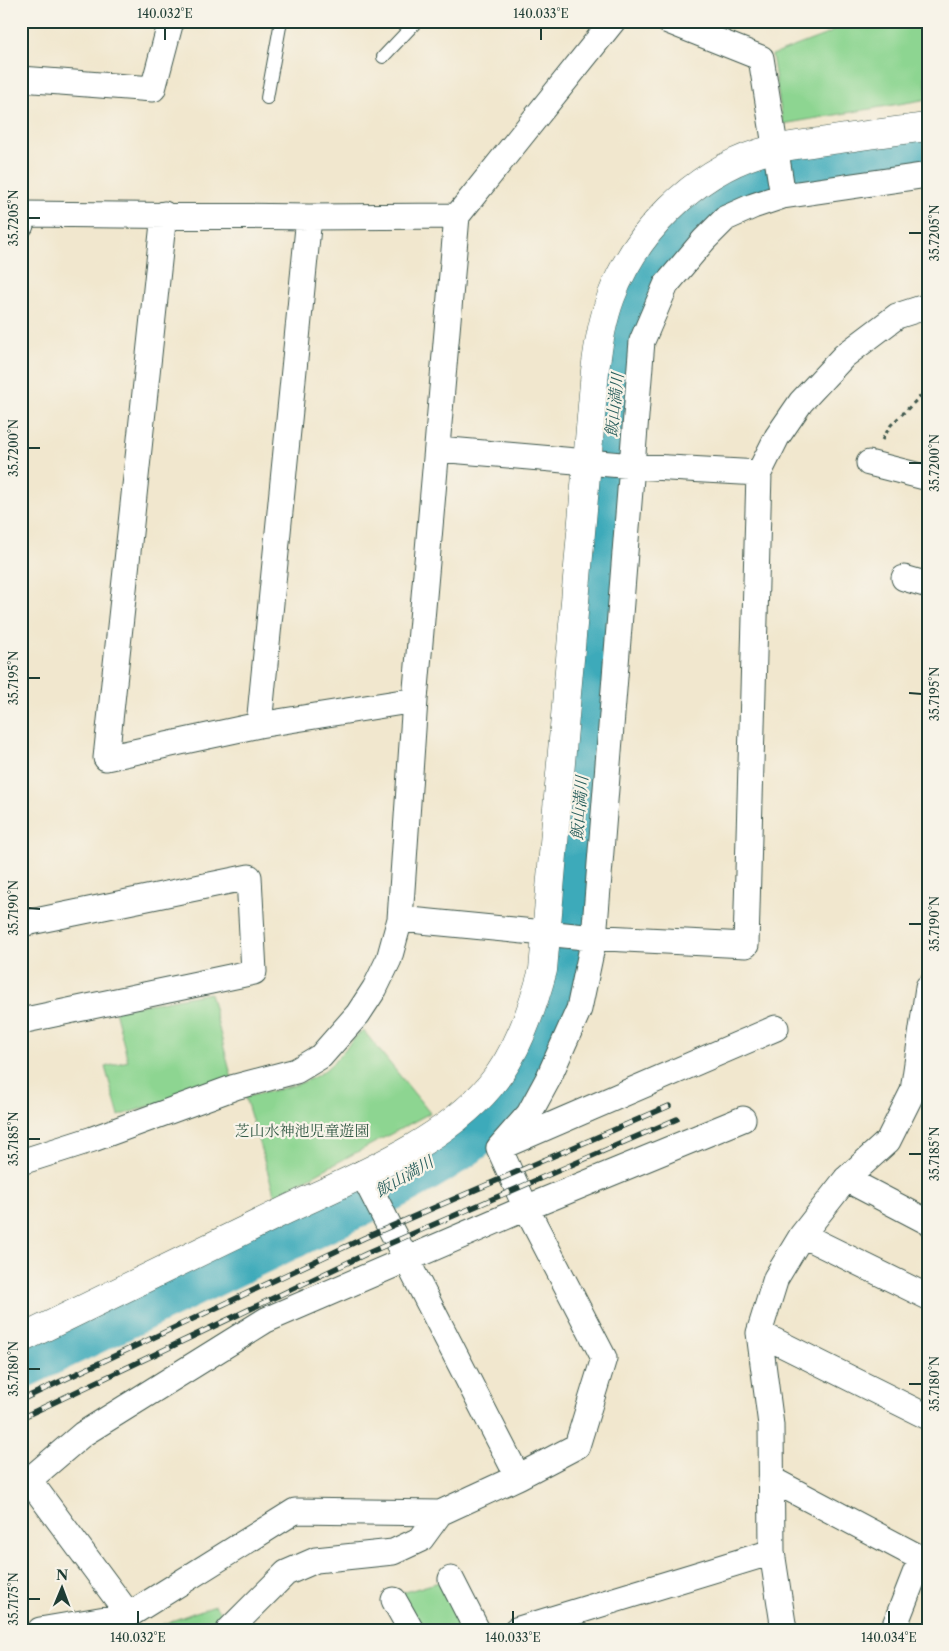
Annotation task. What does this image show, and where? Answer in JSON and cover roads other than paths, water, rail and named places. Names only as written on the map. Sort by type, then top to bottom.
[{"type":"street","points":[[21,80],[153,89],[171,21]]},
{"type":"street","points":[[21,1162],[93,1139],[235,1087],[296,1071],[321,1056],[358,1014],[375,988],[389,959],[400,919],[415,700],[457,216],[613,21]]},
{"type":"street","points":[[668,21],[761,58],[779,173]]},
{"type":"street","points":[[21,1339],[369,1188],[465,1111],[490,1086],[507,1060],[535,999],[554,934],[611,464],[642,341],[666,285],[704,240],[726,218],[779,173],[928,126]]},
{"type":"street","points":[[499,1148],[529,1114],[548,1078],[579,1009],[589,938],[611,464],[600,336],[611,296],[647,233],[678,200],[704,181],[741,160],[779,173],[928,175]]},
{"type":"street","points":[[21,225],[23,214],[308,217],[457,216]]},
{"type":"street","points":[[164,214],[106,758],[259,725],[415,700]]},
{"type":"street","points":[[259,725],[308,217]]},
{"type":"street","points":[[400,919],[589,938],[746,945],[759,473],[777,437],[801,402],[844,356],[897,316],[928,306]]},
{"type":"street","points":[[438,449],[611,464],[759,473]]},
{"type":"street","points":[[869,462],[928,478]]},
{"type":"street","points":[[904,578],[928,585]]},
{"type":"street","points":[[21,924],[249,877],[254,972],[21,1021]]},
{"type":"street","points":[[784,1630],[772,1552],[771,1424],[759,1333],[776,1278],[802,1235],[846,1179],[888,1141],[920,1094],[928,988]]},
{"type":"street","points":[[499,1148],[776,1028]]},
{"type":"street","points":[[129,1616],[28,1480],[83,1434],[266,1320],[526,1208],[743,1119]]},
{"type":"street","points":[[40,1630],[129,1616],[295,1511],[440,1513],[518,1477],[577,1446],[604,1358],[526,1208],[499,1148]]},
{"type":"street","points":[[846,1179],[928,1222]]},
{"type":"street","points":[[369,1188],[518,1477]]},
{"type":"street","points":[[802,1235],[928,1298]]},
{"type":"street","points":[[759,1333],[928,1417]]},
{"type":"street","points":[[771,1479],[924,1560],[893,1630]]},
{"type":"street","points":[[229,1630],[286,1573],[316,1560],[393,1552],[421,1539],[440,1513]]},
{"type":"street","points":[[516,1630],[772,1552]]},
{"type":"street","points":[[451,1579],[477,1630]]},
{"type":"street","points":[[394,1600],[411,1630]]},
{"type":"street","points":[[21,1629],[29,1630]]},
{"type":"lane","points":[[267,98],[281,21]]},
{"type":"lane","points":[[394,21],[416,23]]},
{"type":"lane","points":[[383,57],[416,23]]},
{"type":"waterway","name":"飯山満川","points":[[21,1364],[373,1195],[435,1161],[463,1143],[487,1123],[506,1103],[548,1029],[560,998],[565,973],[570,939],[616,375],[630,305],[667,246],[717,201],[747,182],[817,168],[928,152]]},
{"type":"railway","points":[[21,1400],[364,1238],[669,1106]]},
{"type":"railway","points":[[21,1418],[368,1253],[677,1119]]},
{"type":"park label","name":"芝山水神池児童遊園","points":[[302,1130]]}]
